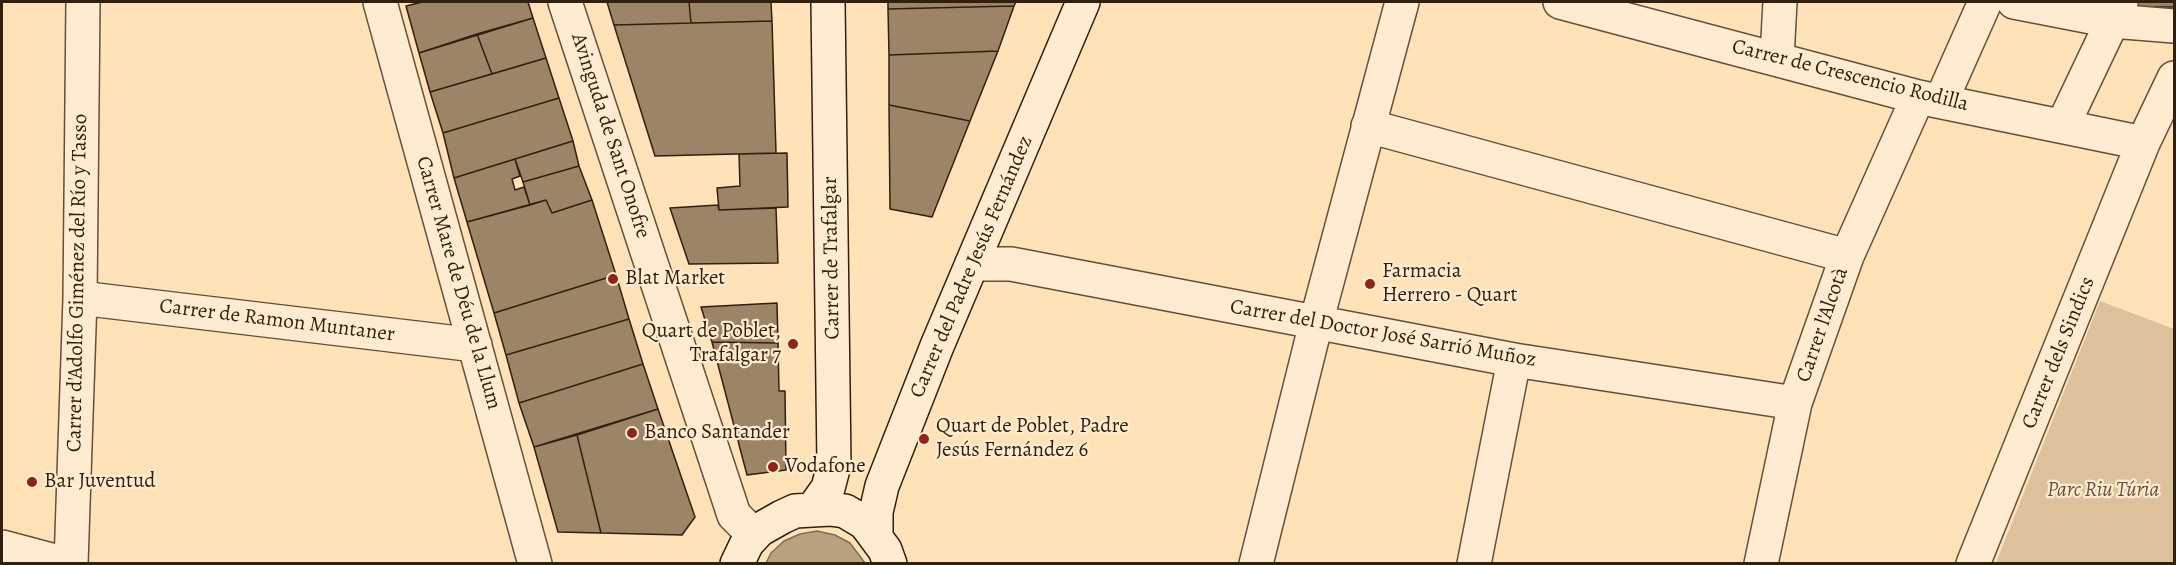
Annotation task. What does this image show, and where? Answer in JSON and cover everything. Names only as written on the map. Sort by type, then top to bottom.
[{"type":"street","name":"Carrer d'Adolfo Giménez del Río y Tasso","points":[[71,564],[80,298],[83,2]]},
{"type":"street","name":"Carrer Mare de Déu de la Llum","points":[[380,2],[535,564]]},
{"type":"street","name":"Avinguda de Sant Onofre","points":[[565,2],[734,515],[748,529],[759,530]]},
{"type":"street","name":"Carrer de Trafalgar","points":[[813,509],[828,488],[834,465],[828,2]]},
{"type":"street","name":"Carrer del Padre Jesús Fernández","points":[[883,550],[876,512],[882,486],[972,264],[1083,2]]},
{"type":"street","points":[[1256,564],[1316,323],[1402,2]]},
{"type":"street","name":"Carrer de Crescencio Rodilla","points":[[1560,2],[1929,99],[2143,142]]},
{"type":"street","points":[[1777,58],[1780,2]]},
{"type":"street","name":"Carrer l'Alcotà","points":[[1761,564],[1795,403],[1847,256],[1929,99],[1985,2]]},
{"type":"street","points":[[2014,2],[2117,11],[2175,26]]},
{"type":"street","points":[[2063,125],[2117,11]]},
{"type":"street","name":"Carrer dels Sindics","points":[[1973,564],[2143,142],[2175,78]]},
{"type":"street","points":[[1368,126],[1847,256]]},
{"type":"street","name":"Carrer del Doctor José Sarrió Muñoz","points":[[972,264],[1011,264],[1514,360],[1795,403]]},
{"type":"street","name":"Carrer de Ramon Muntaner","points":[[80,298],[475,345]]},
{"type":"street","points":[[1473,564],[1514,360]]},
{"type":"street","points":[[737,564],[747,543],[759,530],[795,511],[813,509],[845,511],[865,523],[883,550]]},
{"type":"street","points":[[2,547],[66,564]]},
{"type":"green space","name":"Parc Riu Túria","points":[[2100,301],[2174,329],[2174,563],[1996,563]]},
{"type":"shaded area","points":[[817,531],[835,535],[850,543],[865,563],[766,563],[771,553],[784,541],[800,534]]},
{"type":"building","points":[[422,2],[528,2],[533,18],[419,53],[406,6]]},
{"type":"building","points":[[607,2],[689,2],[691,23],[614,25]]},
{"type":"building","points":[[689,2],[771,2],[772,21],[691,23]]},
{"type":"building","points":[[888,2],[1016,2],[1014,6],[888,9]]},
{"type":"building","points":[[2136,2],[2174,2],[2174,7],[2133,7]]},
{"type":"building","points":[[1014,6],[998,51],[889,55],[888,9]]},
{"type":"building","points":[[533,18],[546,58],[492,74],[477,34]]},
{"type":"building","points":[[772,21],[776,153],[655,156],[614,25]]},
{"type":"building","points":[[477,34],[492,74],[430,92],[419,53]]},
{"type":"building","points":[[998,51],[970,121],[889,105],[889,55]]},
{"type":"building","points":[[546,58],[559,98],[443,133],[430,92]]},
{"type":"building","points":[[559,98],[573,141],[454,178],[443,133]]},
{"type":"building","points":[[889,105],[970,121],[932,217],[890,209]]},
{"type":"building","points":[[573,141],[579,166],[523,182],[515,159]]},
{"type":"building","points":[[787,153],[788,207],[719,210],[717,188],[740,186],[739,154]]},
{"type":"building","points":[[515,159],[520,176],[512,179],[515,190],[524,187],[530,205],[467,222],[454,178]]},
{"type":"building","points":[[579,166],[592,200],[552,213],[546,200],[530,205],[523,182]]},
{"type":"building","points":[[546,200],[552,213],[592,200],[616,275],[494,313],[467,222]]},
{"type":"building","points":[[718,205],[719,210],[776,208],[778,263],[689,264],[670,208]]},
{"type":"building","points":[[616,275],[629,319],[506,355],[494,313]]},
{"type":"building","points":[[777,303],[778,343],[712,342],[701,307]]},
{"type":"building","points":[[629,319],[643,364],[519,403],[506,355]]},
{"type":"building","points":[[712,342],[778,343],[779,391],[785,391],[786,470],[747,475]]},
{"type":"building","points":[[643,364],[658,409],[534,447],[519,403]]},
{"type":"building","points":[[658,409],[695,517],[682,535],[601,533],[577,435]]},
{"type":"building","points":[[577,435],[601,533],[558,532],[534,447]]},
{"type":"place","name":"Blat Market","points":[[613,279]]},
{"type":"place","name":"Farmacia Herrero - Quart","points":[[1370,284]]},
{"type":"place","name":"Quart de Poblet, Trafalgar 7","points":[[793,344]]},
{"type":"place","name":"Banco Santander","points":[[632,433]]},
{"type":"place","name":"Quart de Poblet, Padre Jesús Fernández 6","points":[[924,439]]},
{"type":"place","name":"Vodafone","points":[[773,467]]},
{"type":"place","name":"Bar Juventud","points":[[32,482]]}]
